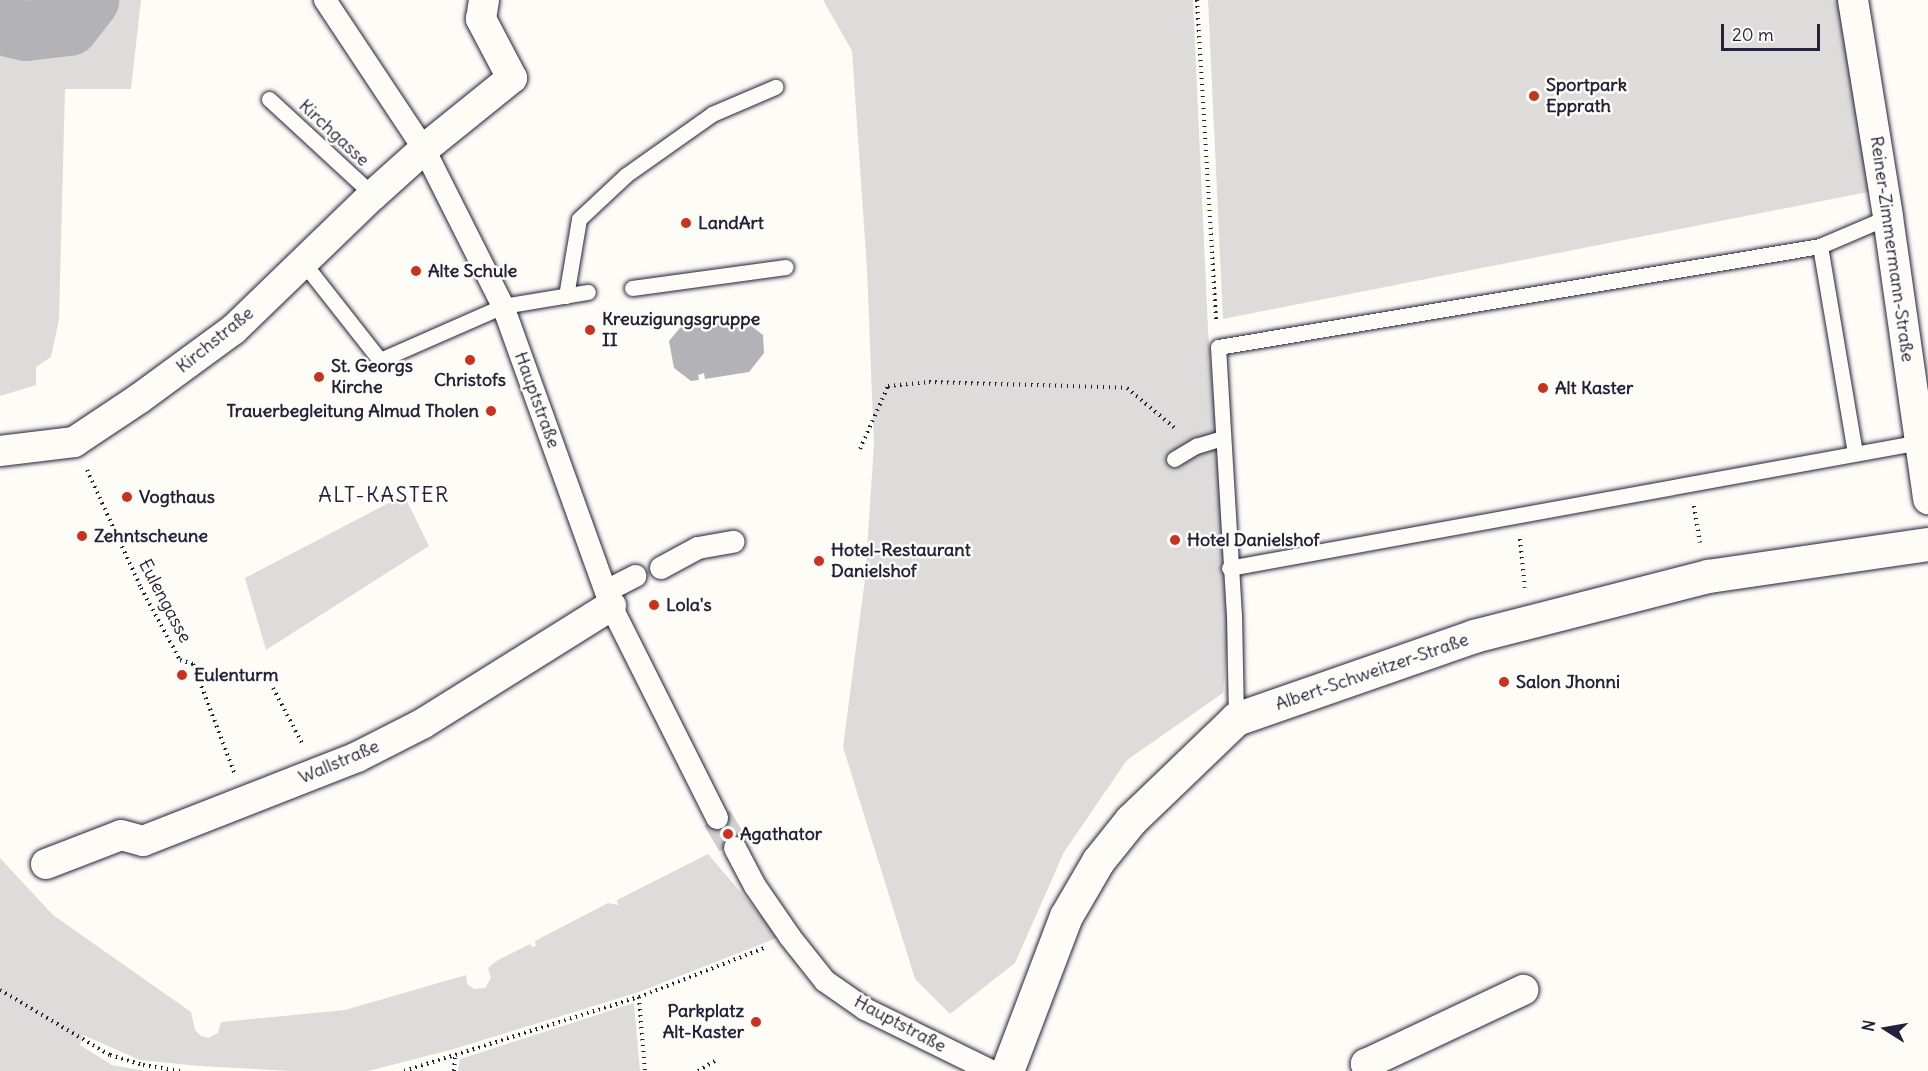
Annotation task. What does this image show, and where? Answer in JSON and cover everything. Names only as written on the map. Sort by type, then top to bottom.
[{"type":"street","name":"Hauptstraße","points":[[325,0],[424,149],[503,306],[609,598],[717,818]]},
{"type":"street","name":"Kirchstraße","points":[[0,452],[74,442],[140,398],[233,330],[373,195],[424,149],[512,78],[481,19],[484,0]]},
{"type":"street","name":"Reiner-Zimmermann-Straße","points":[[1852,0],[1888,217],[1928,499]]},
{"type":"street","points":[[661,568],[698,548],[733,542]]},
{"type":"street","name":"Albert-Schweitzer-Straße","points":[[1007,1071],[1065,916],[1098,861],[1131,820],[1236,719],[1474,636],[1708,576],[1928,544]]},
{"type":"street","points":[[609,598],[635,576]]},
{"type":"street","name":"Wallstraße","points":[[46,864],[121,836],[142,841],[357,757],[422,724],[609,598]]},
{"type":"street","name":"Hauptstraße","points":[[735,848],[755,886],[790,937],[825,981],[865,1010],[991,1071]]},
{"type":"street","points":[[1369,1071],[1366,1064],[1523,990]]},
{"type":"lane","points":[[566,296],[579,219],[626,175],[712,114],[775,87]]},
{"type":"lane","name":"Kirchgasse","points":[[269,99],[373,195]]},
{"type":"lane","points":[[1236,719],[1218,347],[1820,246],[1888,217]]},
{"type":"lane","points":[[1820,246],[1855,453]]},
{"type":"lane","points":[[302,261],[380,360],[503,306],[588,292]]},
{"type":"lane","points":[[632,288],[786,267]]},
{"type":"lane","points":[[1174,459],[1196,446],[1223,438]]},
{"type":"lane","points":[[1229,568],[1920,442]]},
{"type":"path","points":[[1197,0],[1218,347]]},
{"type":"path","points":[[860,449],[888,386],[928,382],[1126,388],[1196,446]]},
{"type":"path","name":"Eulengasse","points":[[74,442],[141,588],[180,660],[193,664],[245,801]]},
{"type":"path","points":[[1691,483],[1708,576]]},
{"type":"path","points":[[1519,514],[1522,573],[1530,622]]},
{"type":"path","points":[[273,688],[317,772]]},
{"type":"path","points":[[404,1071],[639,998],[790,937]]},
{"type":"path","points":[[0,990],[110,1055],[127,1062],[183,1071]]},
{"type":"path","points":[[639,998],[645,1071]]},
{"type":"path","points":[[454,1071],[455,1056]]},
{"type":"path","points":[[698,1071],[716,1060]]},
{"type":"shaded area","points":[[0,0],[141,0],[131,89],[65,89],[59,319],[51,357],[36,367],[36,385],[0,396]]},
{"type":"shaded area","points":[[823,0],[1193,0],[1208,329],[1230,616],[1223,693],[1127,760],[1064,852],[1015,963],[950,1014],[915,979],[843,747],[865,579],[874,445],[867,269],[852,51]]},
{"type":"shaded area","name":"Sportpark Epprath","points":[[1208,0],[1838,0],[1873,191],[1223,319]]},
{"type":"shaded area","points":[[742,319],[763,335],[764,353],[749,372],[705,379],[704,373],[698,375],[699,380],[691,381],[674,368],[669,341],[684,323]]},
{"type":"shaded area","points":[[404,495],[429,546],[266,650],[245,578]]},
{"type":"shaded area","points":[[708,854],[779,937],[639,992],[454,1049],[368,1071],[291,1071],[140,1060],[83,1035],[80,1045],[112,1065],[145,1071],[0,1071],[0,858],[53,915],[191,1012],[195,1030],[201,1036],[208,1038],[218,1033],[221,1022],[345,1010],[466,975],[467,984],[474,989],[485,988],[491,978],[488,968],[498,960],[530,944],[532,947],[536,946],[535,941],[608,903],[618,905],[617,900]]},
{"type":"shaded area","points":[[634,1003],[640,1071],[458,1071],[460,1059]]},
{"type":"waterway","points":[[0,25],[26,31],[69,26],[89,0]]},
{"type":"tunnel","points":[[717,818],[735,848]]},
{"type":"place","name":"Sportpark Epprath","points":[[1534,96]]},
{"type":"place","name":"LandArt","points":[[686,223]]},
{"type":"place","name":"Alte Schule","points":[[416,271]]},
{"type":"place","name":"Kreuzigungsgruppe II","points":[[590,330]]},
{"type":"place","name":"Christofs","points":[[470,360]]},
{"type":"place","name":"St. Georgs Kirche","points":[[319,377]]},
{"type":"place","name":"Alt Kaster","points":[[1543,388]]},
{"type":"place","name":"Trauerbegleitung Almud Tholen","points":[[491,411]]},
{"type":"place","name":"Vogthaus","points":[[127,497]]},
{"type":"place","name":"Zehntscheune","points":[[82,536]]},
{"type":"place","name":"Hotel Danielshof","points":[[1175,540]]},
{"type":"place","name":"Hotel-Restaurant Danielshof","points":[[819,561]]},
{"type":"place","name":"Lola's","points":[[654,605]]},
{"type":"place","name":"Eulenturm","points":[[182,675]]},
{"type":"place","name":"Salon Jhonni","points":[[1504,682]]},
{"type":"place","name":"Agathator","points":[[728,834]]},
{"type":"place","name":"Parkplatz Alt-Kaster","points":[[756,1022]]},
{"type":"district","name":"ALT-KASTER","points":[[384,495]]}]
